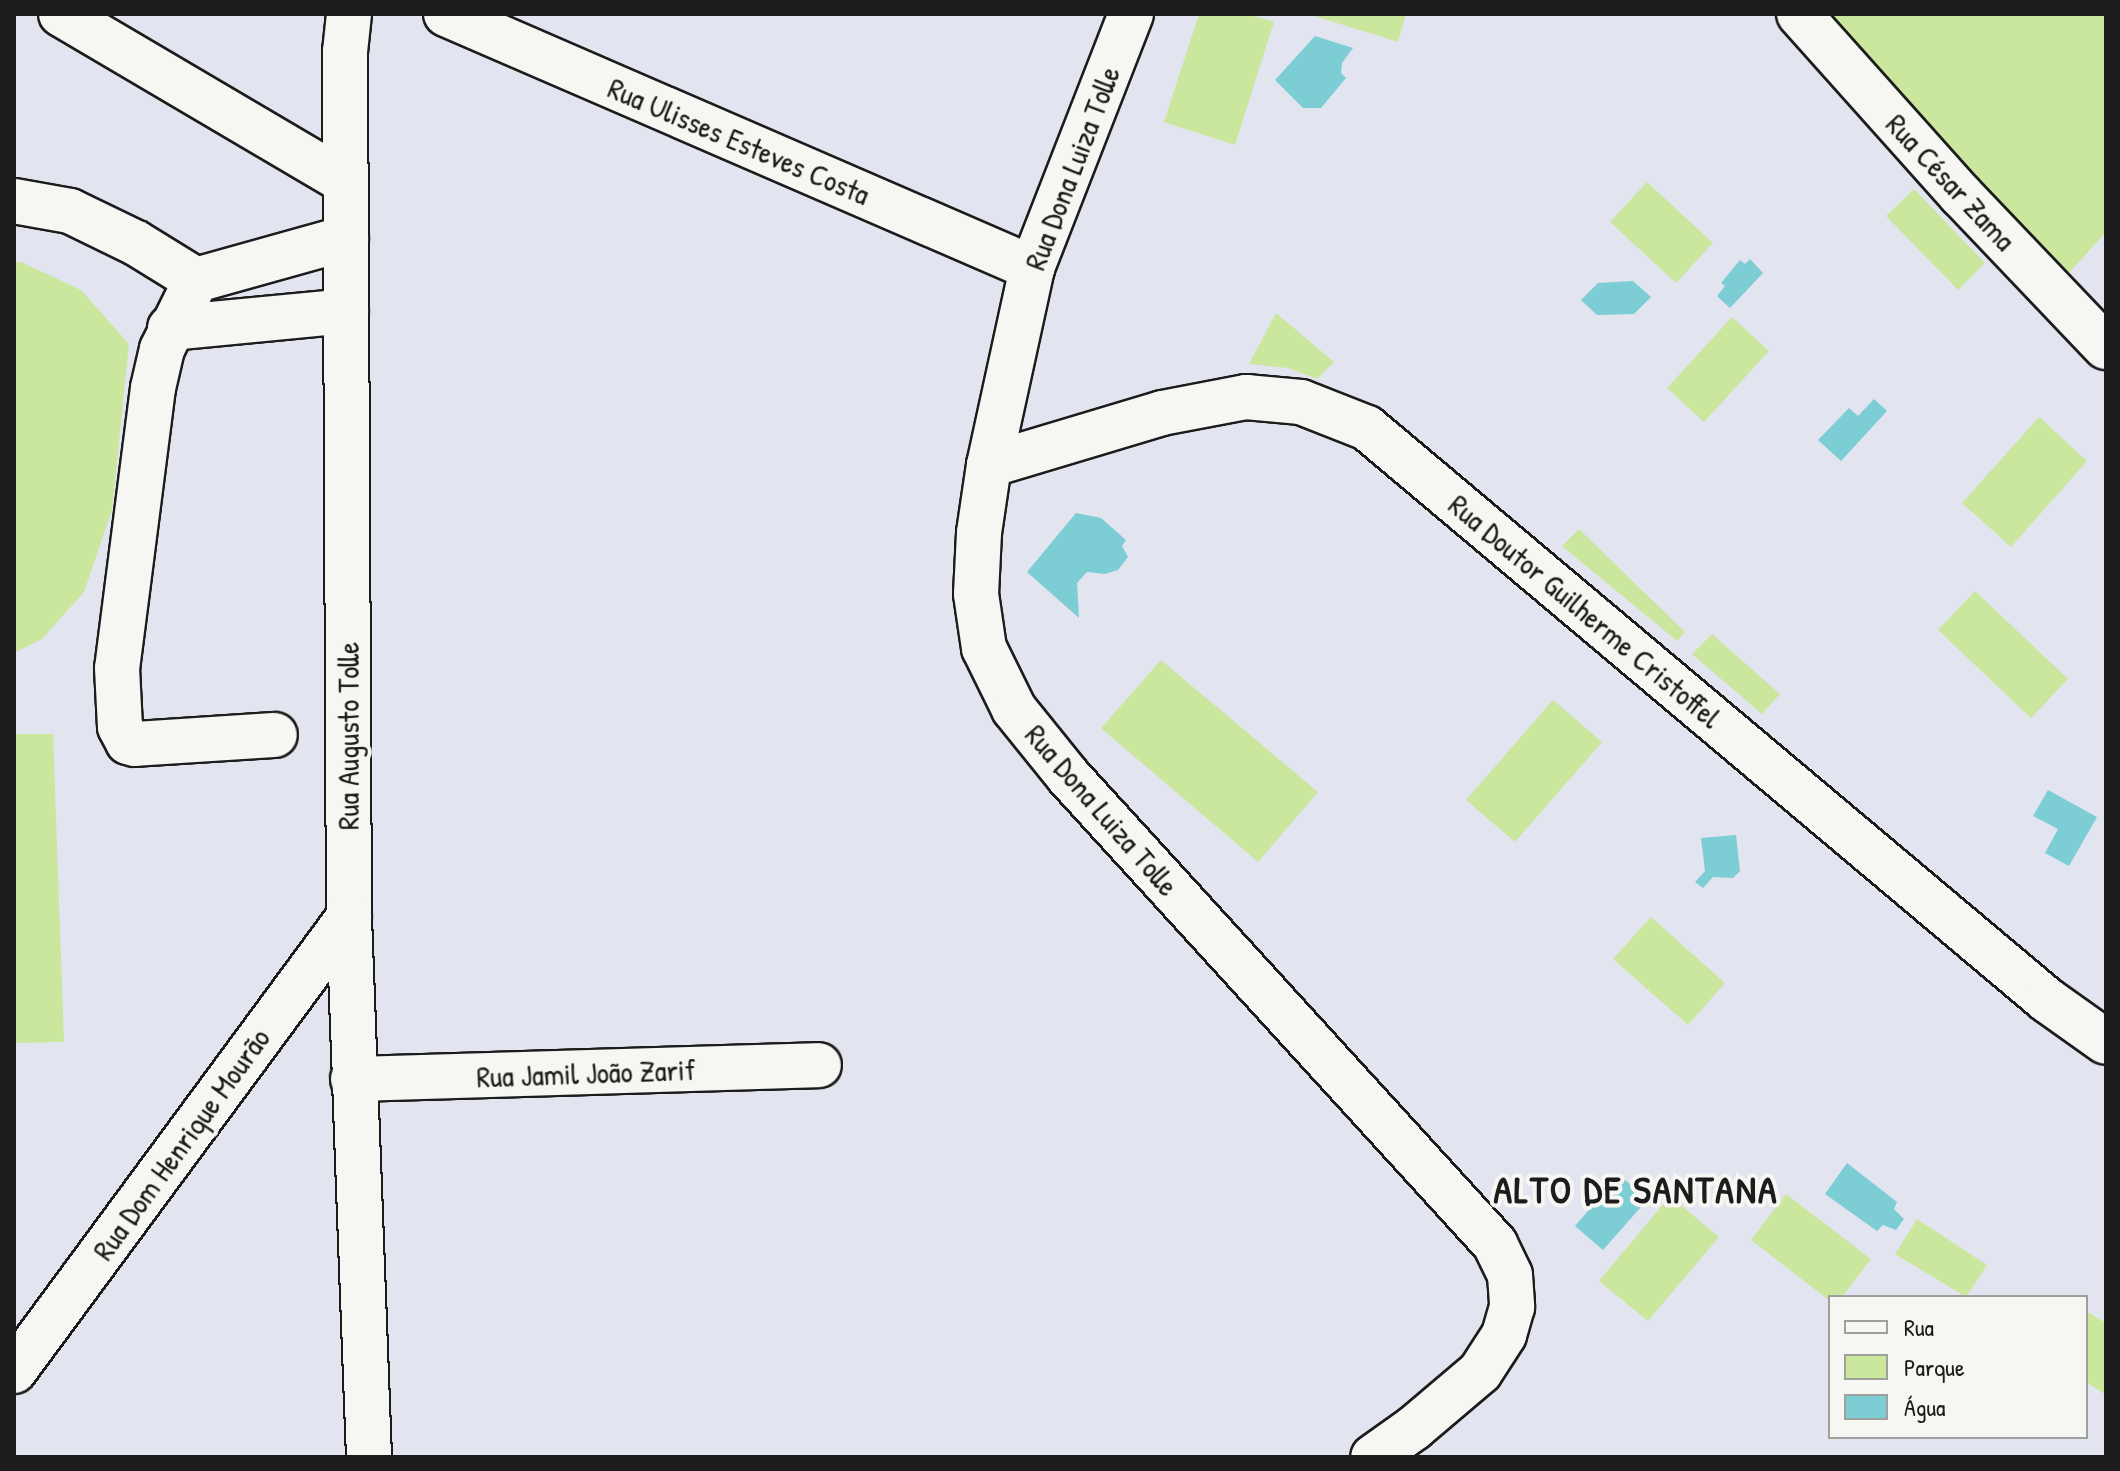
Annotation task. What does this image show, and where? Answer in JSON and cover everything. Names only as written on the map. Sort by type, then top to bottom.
[{"type":"street","points":[[61,14],[345,181]]},
{"type":"street","name":"Rua Augusto Tolle","points":[[349,14],[345,51],[349,917],[369,1457]]},
{"type":"street","name":"Rua Ulisses Esteves Costa","points":[[446,14],[1032,268]]},
{"type":"street","name":"Rua Dona Luiza Tolle","points":[[1131,14],[1032,268],[989,465],[976,594],[984,648],[1014,709],[1068,776],[1495,1244],[1510,1275],[1512,1307],[1504,1335],[1480,1372],[1414,1428],[1373,1457]]},
{"type":"street","name":"Rua César Zama","points":[[1799,14],[1961,195],[2106,347]]},
{"type":"street","points":[[14,201],[70,211],[136,243],[196,280]]},
{"type":"street","points":[[275,735],[135,744],[128,742],[120,727],[119,653],[153,388],[170,328],[196,280],[346,238]]},
{"type":"street","points":[[170,328],[346,311]]},
{"type":"street","name":"Rua Doutor Guilherme Cristoffel","points":[[989,465],[1162,413],[1246,397],[1301,402],[1367,428],[2047,1000],[2106,1042]]},
{"type":"street","name":"Rua Dom Henrique Mourão","points":[[14,1371],[349,917]]},
{"type":"street","name":"Rua Jamil João Zarif","points":[[353,1079],[819,1065]]},
{"type":"green space","points":[[1199,14],[1248,14],[1274,22],[1235,145],[1164,122]]},
{"type":"green space","points":[[1308,14],[1406,14],[1398,42]]},
{"type":"green space","points":[[1819,14],[2106,14],[2106,232],[2068,274]]},
{"type":"green space","points":[[1647,182],[1713,243],[1676,283],[1610,222]]},
{"type":"green space","points":[[1914,189],[1985,263],[1958,290],[1886,216]]},
{"type":"green space","points":[[14,262],[21,262],[81,290],[129,344],[112,510],[84,592],[42,639],[14,653]]},
{"type":"green space","points":[[1276,313],[1334,362],[1317,379],[1288,368],[1249,364]]},
{"type":"green space","points":[[1732,317],[1769,351],[1704,422],[1667,388]]},
{"type":"green space","points":[[2039,417],[2087,461],[2011,547],[1962,503]]},
{"type":"green space","points":[[1579,529],[1685,632],[1677,641],[1562,546]]},
{"type":"green space","points":[[1975,591],[2068,679],[2031,718],[1938,630]]},
{"type":"green space","points":[[1712,634],[1780,694],[1762,714],[1692,654]]},
{"type":"green space","points":[[1161,660],[1318,792],[1258,862],[1101,728]]},
{"type":"green space","points":[[1553,700],[1602,742],[1515,842],[1466,800]]},
{"type":"green space","points":[[14,734],[53,734],[64,1042],[14,1043]]},
{"type":"green space","points":[[1651,917],[1725,983],[1688,1025],[1613,959]]},
{"type":"green space","points":[[1786,1194],[1871,1259],[1844,1295],[1828,1295],[1828,1299],[1751,1240]]},
{"type":"green space","points":[[1670,1196],[1719,1237],[1648,1321],[1599,1281]]},
{"type":"green space","points":[[1917,1219],[1987,1265],[1967,1295],[1963,1295],[1895,1254]]},
{"type":"green space","points":[[2088,1312],[2106,1323],[2106,1395],[2088,1383]]},
{"type":"water","points":[[1315,36],[1353,48],[1342,63],[1341,73],[1346,78],[1321,108],[1303,108],[1275,80]]},
{"type":"water","points":[[1750,259],[1763,273],[1730,308],[1717,296],[1725,286],[1721,283],[1740,260],[1745,264]]},
{"type":"water","points":[[1633,281],[1651,297],[1634,314],[1597,315],[1581,300],[1598,283]]},
{"type":"water","points":[[1874,399],[1887,411],[1841,461],[1818,440],[1849,408],[1858,416]]},
{"type":"water","points":[[1076,513],[1101,518],[1126,540],[1122,546],[1128,557],[1118,570],[1105,574],[1087,572],[1077,583],[1079,618],[1027,572]]},
{"type":"water","points":[[2048,790],[2097,817],[2069,866],[2045,853],[2058,829],[2033,816]]},
{"type":"water","points":[[1736,835],[1740,871],[1733,878],[1713,877],[1703,888],[1695,882],[1705,871],[1701,838]]},
{"type":"water","points":[[1847,1163],[1897,1202],[1894,1209],[1904,1219],[1896,1230],[1883,1225],[1877,1231],[1825,1194]]},
{"type":"water","points":[[1619,1175],[1648,1199],[1603,1250],[1575,1226]]},
{"type":"district","name":"ALTO DE SANTANA","points":[[1636,1190]]}]
